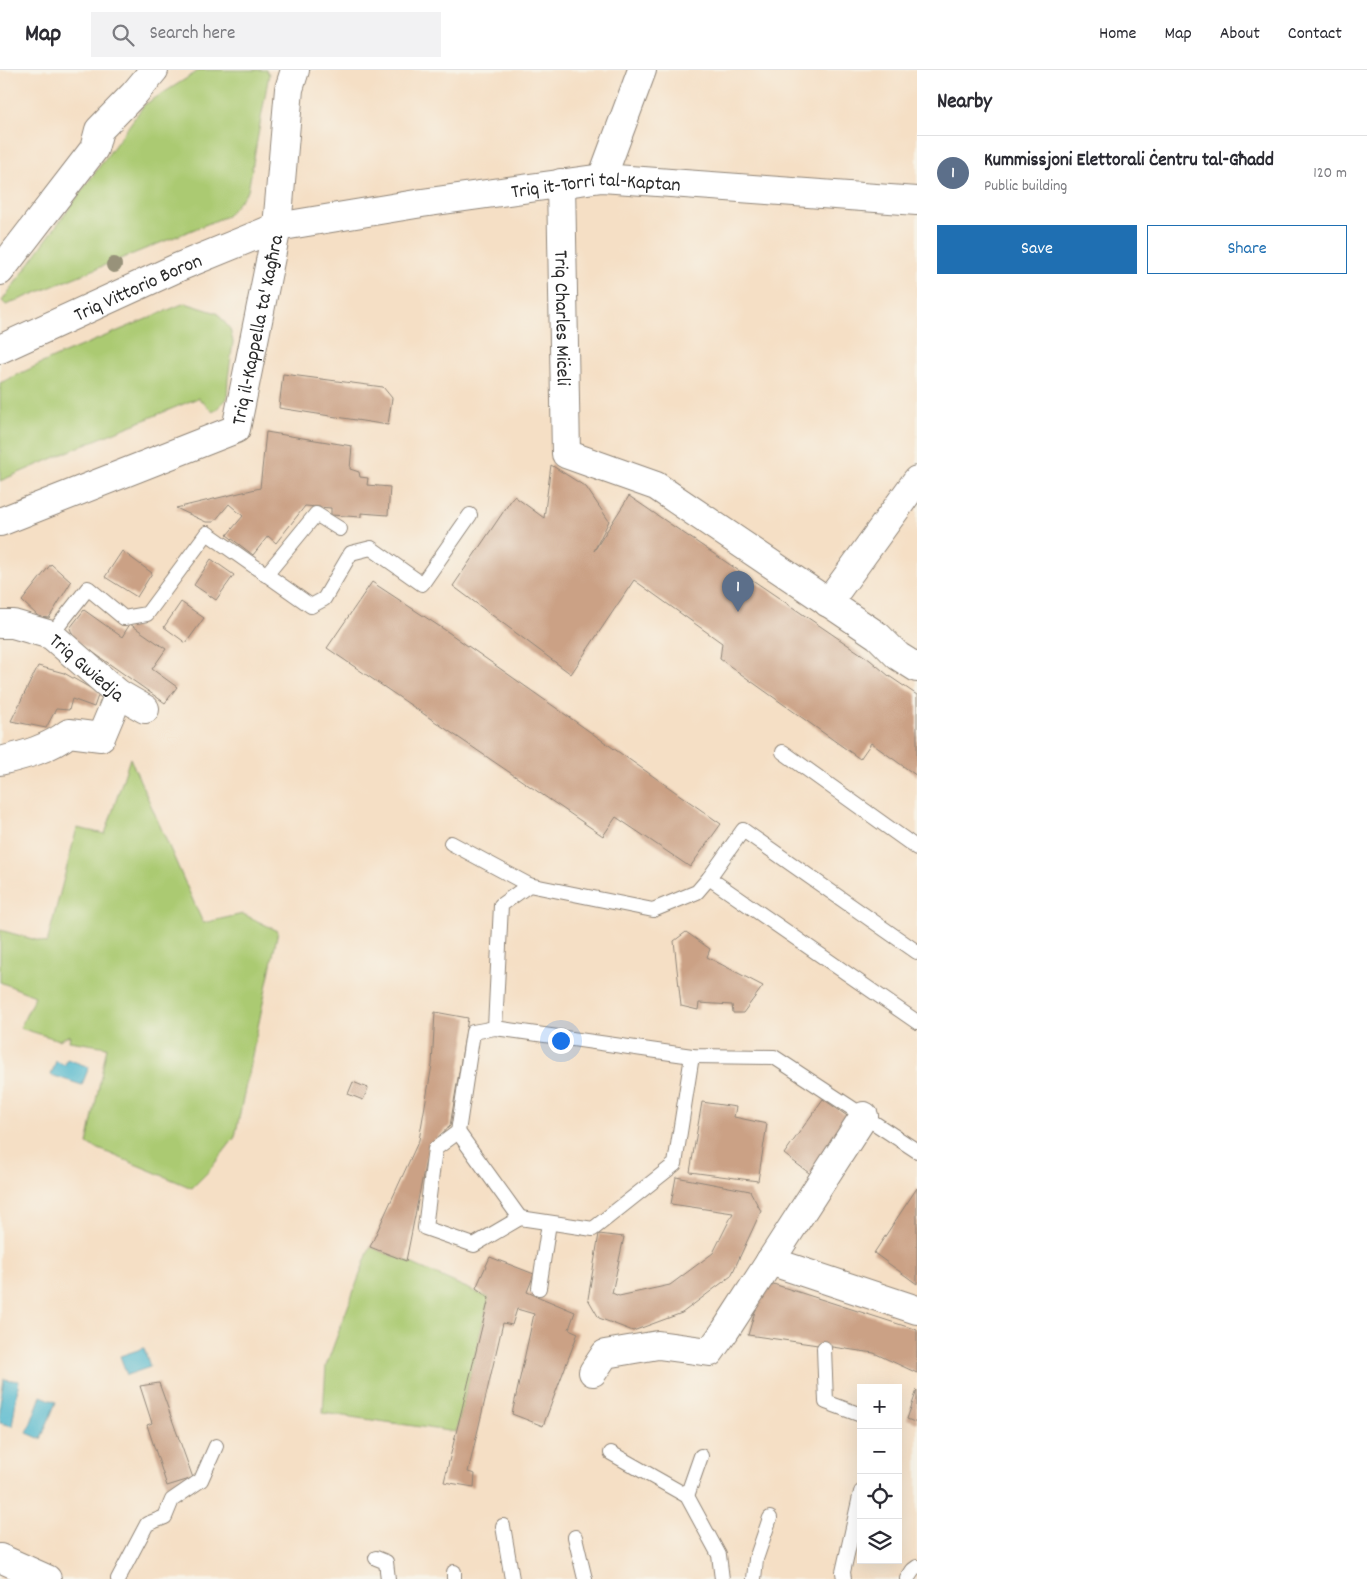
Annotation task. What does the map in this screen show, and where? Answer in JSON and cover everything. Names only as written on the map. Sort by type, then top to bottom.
[{"type":"street","points":[[0,271],[94,149],[99,130],[154,70]]},
{"type":"street","name":"Triq il-Kappella ta' Xagħra","points":[[0,522],[236,429],[277,227],[289,89],[295,70]]},
{"type":"street","points":[[602,178],[642,70]]},
{"type":"street","name":"Triq it-Torri tal-Kaptan","points":[[277,227],[422,203],[602,178],[917,201]]},
{"type":"street","name":"Triq Charles Miċeli","points":[[561,183],[566,454],[656,486],[828,603]]},
{"type":"street","name":"Triq Vittorio Boron","points":[[0,349],[179,267],[277,227]]},
{"type":"street","points":[[917,480],[828,603],[878,636],[898,656],[917,668]]},
{"type":"street","name":"Triq Gwiedja","points":[[0,624],[13,624],[51,635],[119,694],[145,709]]},
{"type":"street","points":[[0,761],[32,754],[69,733],[101,737],[119,694]]},
{"type":"street","points":[[593,1372],[605,1354],[658,1345],[710,1352],[864,1116]]},
{"type":"street","points":[[770,1261],[917,1310]]},
{"type":"street","points":[[0,1558],[47,1579]]},
{"type":"lane","points":[[266,575],[316,514],[340,529]]},
{"type":"lane","points":[[51,635],[88,588],[124,618],[147,614],[206,533],[311,606],[324,599],[351,552],[371,548],[422,584],[470,515]]},
{"type":"lane","points":[[783,752],[917,848]]},
{"type":"lane","points":[[450,843],[529,885],[653,910],[696,892],[709,878],[742,830],[917,952]]},
{"type":"lane","points":[[709,878],[917,1022]]},
{"type":"lane","points":[[494,1028],[501,905],[529,885]]},
{"type":"lane","points":[[692,1056],[675,1164],[593,1229],[520,1218],[474,1245],[425,1228],[435,1150],[458,1132],[473,1032],[494,1028],[692,1056],[774,1057],[917,1151]]},
{"type":"lane","points":[[458,1132],[520,1218]]},
{"type":"lane","points":[[539,1288],[549,1223]]},
{"type":"lane","points":[[824,1348],[826,1402],[857,1414]]},
{"type":"lane","points":[[118,1579],[147,1524],[165,1517],[172,1500],[202,1480],[216,1446]]},
{"type":"lane","points":[[611,1453],[687,1496],[719,1555],[722,1579]]},
{"type":"lane","points":[[687,1496],[701,1456]]},
{"type":"lane","points":[[844,1579],[843,1572],[857,1510]]},
{"type":"lane","points":[[754,1579],[756,1559],[770,1518]]},
{"type":"lane","points":[[503,1526],[512,1579]]},
{"type":"lane","points":[[575,1537],[585,1579]]},
{"type":"lane","points":[[376,1558],[386,1562],[388,1579]]},
{"type":"lane","points":[[907,1579],[917,1567]]},
{"type":"green space","points":[[200,70],[266,70],[269,74],[248,191],[227,216],[6,305],[2,301],[144,105]]},
{"type":"green space","points":[[185,303],[217,313],[230,329],[233,342],[227,399],[213,412],[198,398],[0,481],[0,383],[55,357]]},
{"type":"green space","points":[[130,758],[203,923],[243,914],[278,931],[235,1137],[208,1172],[192,1188],[87,1144],[107,1047],[69,1041],[70,1035],[59,1040],[20,1028],[35,996],[0,982],[0,930],[47,943],[77,828],[105,834]]},
{"type":"green space","points":[[370,1247],[489,1298],[456,1432],[323,1413],[326,1366]]},
{"type":"water","points":[[67,1059],[89,1067],[82,1085],[51,1075],[56,1061],[65,1065]]},
{"type":"water","points":[[144,1348],[150,1367],[127,1375],[120,1356]]},
{"type":"water","points":[[4,1379],[19,1381],[12,1426],[0,1423],[0,1404]]},
{"type":"water","points":[[41,1396],[56,1402],[41,1439],[27,1433]]},
{"type":"building","points":[[283,374],[383,387],[392,398],[388,425],[279,408]]},
{"type":"building","points":[[266,432],[352,446],[350,469],[359,472],[360,477],[368,478],[367,485],[390,487],[388,515],[361,513],[361,517],[331,515],[331,508],[305,506],[276,543],[268,536],[253,555],[227,535],[243,516],[229,504],[214,522],[206,522],[176,508],[260,488]]},
{"type":"building","points":[[551,465],[586,487],[609,521],[594,551],[629,496],[870,660],[917,695],[917,776],[871,743],[860,759],[720,659],[722,643],[634,580],[571,674],[453,586],[514,496],[544,518]]},
{"type":"building","points":[[122,551],[152,573],[137,597],[105,577]]},
{"type":"building","points":[[211,559],[234,575],[216,600],[194,585]]},
{"type":"building","points":[[51,564],[71,582],[49,618],[39,617],[22,601]]},
{"type":"building","points":[[372,582],[448,632],[721,824],[690,867],[616,817],[603,836],[327,648]]},
{"type":"building","points":[[181,602],[204,618],[186,643],[164,627]]},
{"type":"building","points":[[84,610],[122,637],[130,624],[166,649],[152,669],[177,687],[165,703],[74,639],[70,628]]},
{"type":"building","points":[[38,666],[64,673],[99,693],[94,707],[72,699],[69,710],[56,709],[46,728],[11,721]]},
{"type":"building","points":[[686,932],[710,949],[707,957],[763,986],[743,1013],[733,1013],[732,1005],[699,1003],[698,1010],[681,1006],[674,941]]},
{"type":"building","points":[[435,1012],[468,1018],[450,1126],[429,1145],[406,1261],[370,1247],[419,1140],[432,1065]]},
{"type":"building","points":[[353,1082],[368,1088],[363,1100],[348,1094]]},
{"type":"building","points":[[823,1099],[853,1120],[813,1176],[784,1154]]},
{"type":"building","points":[[702,1102],[736,1107],[734,1117],[767,1124],[758,1181],[690,1172]]},
{"type":"building","points":[[676,1177],[750,1191],[761,1211],[731,1276],[682,1313],[633,1331],[599,1318],[588,1299],[599,1234],[624,1237],[612,1293],[619,1296],[670,1285],[713,1253],[733,1213],[671,1204]]},
{"type":"building","points":[[917,1188],[917,1284],[874,1253]]},
{"type":"building","points":[[490,1257],[534,1274],[527,1292],[575,1312],[569,1329],[578,1333],[543,1426],[512,1414],[534,1314],[517,1309],[512,1325],[503,1323],[468,1472],[475,1474],[474,1487],[444,1482],[489,1298],[476,1288]]},
{"type":"building","points":[[764,1281],[917,1330],[917,1373],[874,1353],[748,1335]]},
{"type":"building","points":[[159,1383],[193,1478],[167,1486],[147,1425],[152,1423],[140,1386]]},
{"type":"building","points":[[917,1390],[917,1423],[907,1419]]},
{"type":"place","name":"Kummissjoni Elettorali Ċentru tal-Għadd","points":[[738,612]]}]
